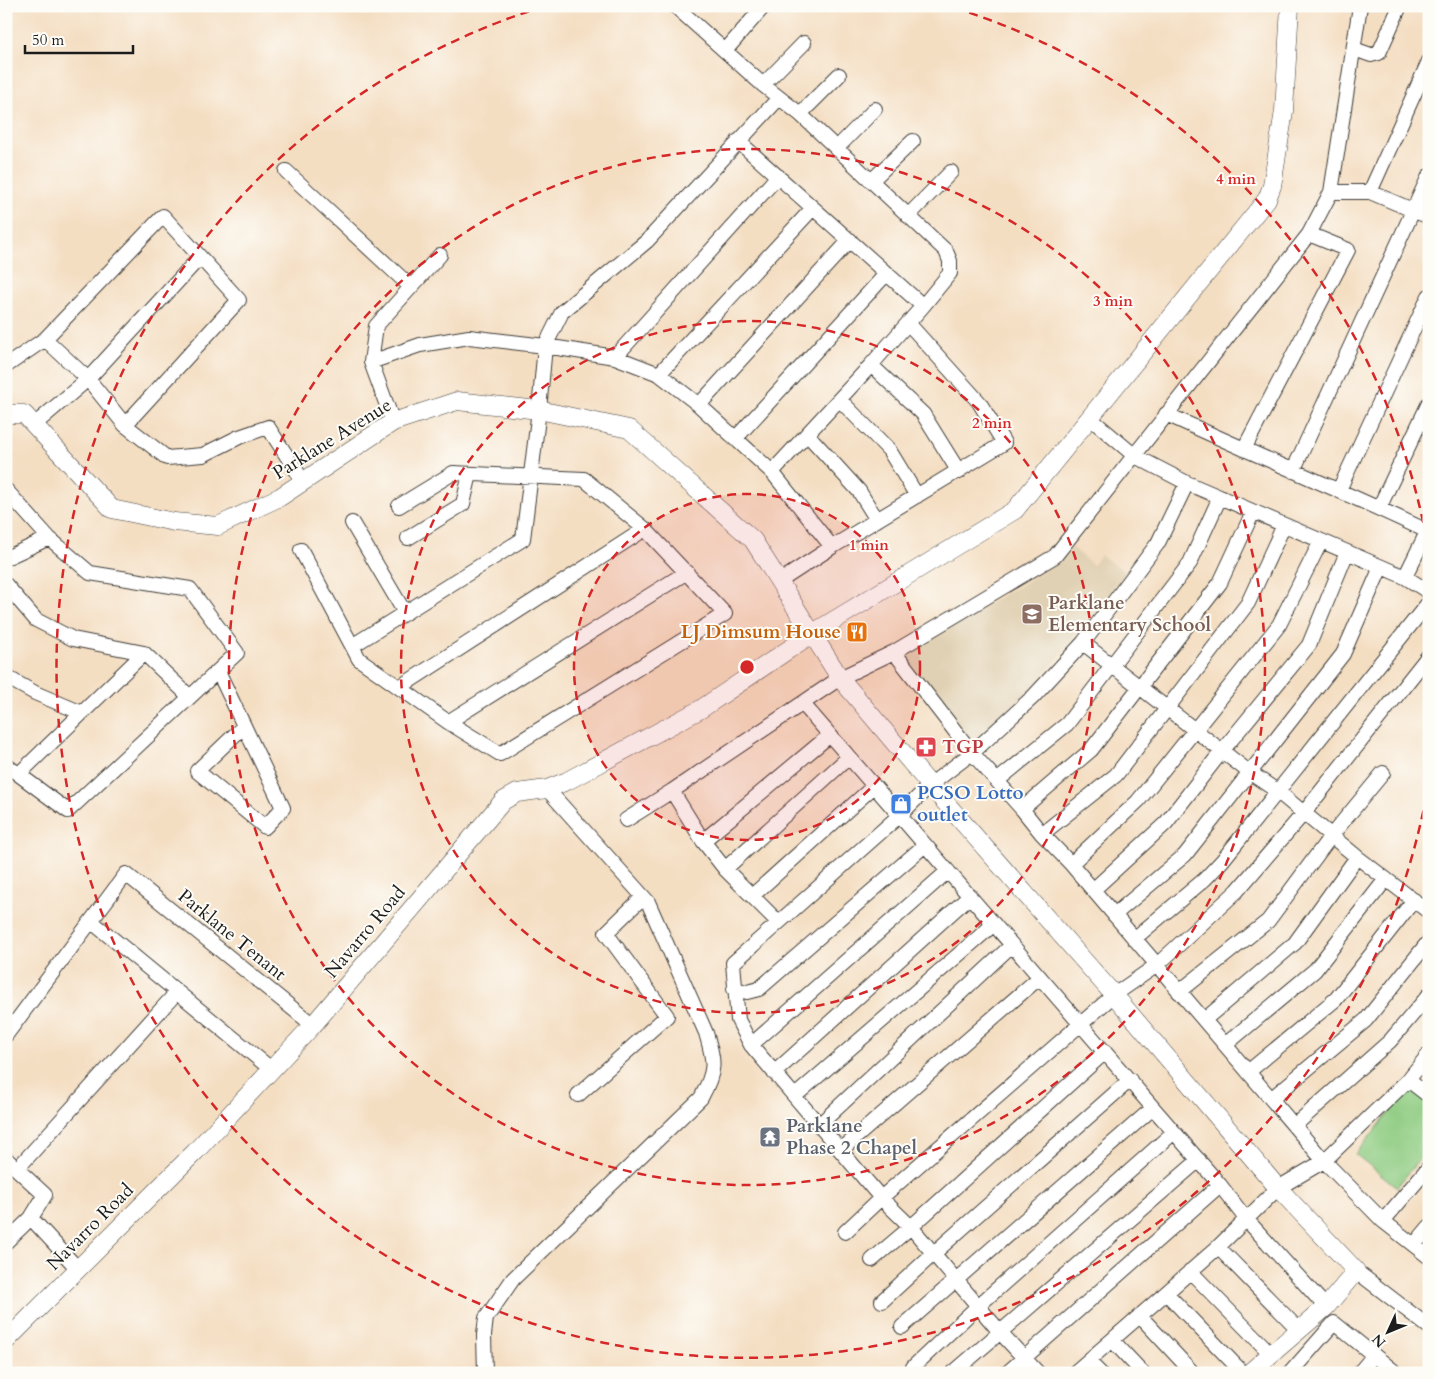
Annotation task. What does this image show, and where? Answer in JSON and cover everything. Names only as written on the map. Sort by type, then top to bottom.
[{"type":"street","points":[[725,51],[764,6]]},
{"type":"street","name":"Navarro Road","points":[[6,1340],[195,1152],[313,1026],[503,801],[517,793],[547,789],[567,781],[701,709],[813,633],[1014,510],[1267,199],[1272,186],[1284,111],[1290,6]]},
{"type":"street","points":[[626,820],[672,792],[840,678],[894,652],[1055,556],[1310,234],[1331,192],[1360,6]]},
{"type":"street","points":[[1354,49],[1371,55],[1379,52],[1400,6]]},
{"type":"street","points":[[684,9],[725,51],[763,85],[800,114],[946,251],[950,261],[950,272],[923,306],[840,400],[772,472]]},
{"type":"street","points":[[763,85],[804,44]]},
{"type":"street","points":[[1370,192],[1429,61]]},
{"type":"street","points":[[800,114],[839,75]]},
{"type":"street","points":[[352,646],[523,539],[545,346],[562,312],[646,241],[779,98]]},
{"type":"street","points":[[836,148],[875,109]]},
{"type":"street","points":[[738,141],[923,306]]},
{"type":"street","points":[[871,181],[913,141]]},
{"type":"street","points":[[286,171],[411,287]]},
{"type":"street","points":[[908,216],[951,172]]},
{"type":"street","points":[[615,357],[778,176]]},
{"type":"street","points":[[1293,471],[1429,176]]},
{"type":"street","points":[[1331,192],[1370,192],[1429,217]]},
{"type":"street","points":[[659,374],[813,208]]},
{"type":"street","points":[[6,366],[45,339],[163,216],[239,300],[125,425]]},
{"type":"street","points":[[1244,450],[1348,250],[1310,234]]},
{"type":"street","points":[[699,405],[850,240]]},
{"type":"street","points":[[393,422],[371,362],[376,326],[440,255]]},
{"type":"street","points":[[34,425],[88,379],[200,258]]},
{"type":"street","points":[[735,439],[887,273]]},
{"type":"street","points":[[1339,490],[1429,296]]},
{"type":"street","points":[[780,581],[832,547],[959,472],[1004,443],[978,402],[908,323]]},
{"type":"street","points":[[371,362],[420,345],[469,337],[615,357],[659,374],[699,405],[772,472],[832,547]]},
{"type":"street","points":[[45,339],[88,379],[125,425],[167,458],[203,455],[239,437],[268,427],[303,481]]},
{"type":"street","points":[[871,365],[923,414],[959,472]]},
{"type":"street","points":[[840,400],[889,450],[917,496]]},
{"type":"street","name":"Parklane Avenue","points":[[6,414],[24,414],[112,510],[174,522],[218,526],[280,497],[393,422],[457,401],[539,410],[629,429],[753,540],[840,678],[1278,1188],[1356,1271]]},
{"type":"street","points":[[1379,508],[1429,403]]},
{"type":"street","points":[[1166,414],[1244,450],[1428,529],[1405,577]]},
{"type":"street","points":[[1090,418],[1135,456],[1187,483],[1405,577],[1429,592]]},
{"type":"street","points":[[807,434],[859,491],[877,520]]},
{"type":"street","points":[[301,550],[359,659],[448,722],[500,754],[725,614],[645,529],[584,479],[453,473],[399,506]]},
{"type":"street","points":[[408,538],[463,504],[470,474]]},
{"type":"street","points":[[1038,1373],[1000,1332],[911,1227],[881,1198],[751,1045],[738,1020],[733,963],[900,815],[930,785],[972,753],[1033,697],[1083,643],[1158,543],[1187,483]]},
{"type":"street","points":[[6,490],[49,538],[90,573],[190,589],[237,652],[68,811],[6,765]]},
{"type":"street","points":[[998,780],[1068,724],[1190,562],[1220,497]]},
{"type":"street","points":[[1022,809],[1091,750],[1220,583],[1254,512]]},
{"type":"street","points":[[352,523],[405,614]]},
{"type":"street","points":[[1042,834],[1116,775],[1248,603],[1284,525]]},
{"type":"street","points":[[400,687],[645,529]]},
{"type":"street","points":[[6,558],[49,538]]},
{"type":"street","points":[[1071,864],[1138,801],[1279,625],[1321,541]]},
{"type":"street","points":[[1092,890],[1166,823],[1308,645],[1347,552]]},
{"type":"street","points":[[1114,915],[1185,855],[1343,654],[1381,567]]},
{"type":"street","points":[[448,722],[687,572]]},
{"type":"street","points":[[6,585],[36,620],[72,639],[144,653],[190,697]]},
{"type":"street","points":[[1134,939],[1214,870],[1429,602]]},
{"type":"street","points":[[1083,643],[1249,772],[1277,791],[1330,836],[1429,912]]},
{"type":"street","points":[[894,652],[972,753],[998,780],[1042,834],[1071,864],[1324,1161],[1383,1221],[1429,1257]]},
{"type":"street","points":[[19,774],[144,653]]},
{"type":"street","points":[[845,1232],[881,1198],[1082,1025],[1114,995],[1157,966],[1237,891],[1303,814],[1429,655]]},
{"type":"street","points":[[218,671],[283,808],[265,827],[197,771],[244,726]]},
{"type":"street","points":[[6,677],[35,693],[82,713]]},
{"type":"street","points":[[803,704],[1199,1160],[1246,1220],[1326,1307]]},
{"type":"street","points":[[703,841],[830,736]]},
{"type":"street","points":[[725,869],[849,757]]},
{"type":"street","points":[[1179,992],[1268,921],[1330,836],[1383,773]]},
{"type":"street","points":[[752,896],[874,786]]},
{"type":"street","points":[[485,1373],[484,1335],[486,1318],[513,1278],[701,1098],[712,1078],[713,1055],[706,1033],[648,902],[547,789]]},
{"type":"street","points":[[672,792],[703,841],[725,869],[778,922]]},
{"type":"street","points":[[734,989],[747,992],[759,989],[925,845]]},
{"type":"street","points":[[1204,1020],[1295,943],[1357,857]]},
{"type":"street","points":[[751,1045],[948,871]]},
{"type":"street","name":"Parklane Tenant","points":[[91,921],[126,874],[313,1026]]},
{"type":"street","points":[[1225,1045],[1315,970],[1386,879]]},
{"type":"street","points":[[774,1073],[970,896]]},
{"type":"street","points":[[578,1095],[667,1016],[606,933],[643,897]]},
{"type":"street","points":[[1248,1072],[1336,999],[1414,900]]},
{"type":"street","points":[[6,1035],[91,921],[271,1070]]},
{"type":"street","points":[[795,1096],[994,924]]},
{"type":"street","points":[[1271,1099],[1366,1020],[1429,941]]},
{"type":"street","points":[[819,1125],[1012,945]]},
{"type":"street","points":[[841,1150],[1040,977]]},
{"type":"street","points":[[17,1169],[177,992]]},
{"type":"street","points":[[1294,1126],[1390,1041],[1429,995]]},
{"type":"street","points":[[872,1260],[1105,1052]]},
{"type":"street","points":[[1074,1373],[1218,1247],[1278,1188],[1324,1161],[1408,1080],[1429,1054]]},
{"type":"street","points":[[882,1301],[1130,1080]]},
{"type":"street","points":[[1408,1080],[1429,1096]]},
{"type":"street","points":[[902,1327],[1153,1108]]},
{"type":"street","points":[[913,1367],[978,1306],[1174,1132]]},
{"type":"street","points":[[6,1159],[45,1194],[31,1218],[6,1242]]},
{"type":"street","points":[[953,1373],[1199,1160]]},
{"type":"street","points":[[1383,1221],[1429,1166]]},
{"type":"street","points":[[1007,1373],[1220,1185]]},
{"type":"street","points":[[31,1218],[78,1269]]},
{"type":"street","points":[[1414,1245],[1429,1227]]},
{"type":"street","points":[[1218,1247],[1299,1330]]},
{"type":"street","points":[[1190,1271],[1271,1354]]},
{"type":"street","points":[[1249,1373],[1326,1307],[1356,1271],[1429,1327]]},
{"type":"street","points":[[1166,1294],[1243,1373]]},
{"type":"street","points":[[1140,1316],[1193,1373]]},
{"type":"street","points":[[1290,1373],[1334,1323],[1396,1373]]},
{"type":"street","points":[[1112,1340],[1142,1373]]},
{"type":"street","points":[[1359,1373],[1374,1355]]},
{"type":"street","points":[[1088,1360],[1100,1373]]},
{"type":"shaded area","name":"Parklane Elementary School","points":[[1071,547],[1093,565],[1101,555],[1126,573],[1030,692],[972,746],[903,655],[1059,562]]},
{"type":"green space","points":[[1411,1087],[1429,1103],[1429,1148],[1397,1187],[1355,1154]]},
{"type":"place","name":"Parklane Elementary School","points":[[1032,614]]},
{"type":"place","name":"LJ Dimsum House","points":[[857,632]]},
{"type":"place","name":"TGP","points":[[926,747]]},
{"type":"place","name":"PCSO Lotto outlet","points":[[901,804]]},
{"type":"place","name":"Parklane Phase 2 Chapel","points":[[770,1137]]}]
